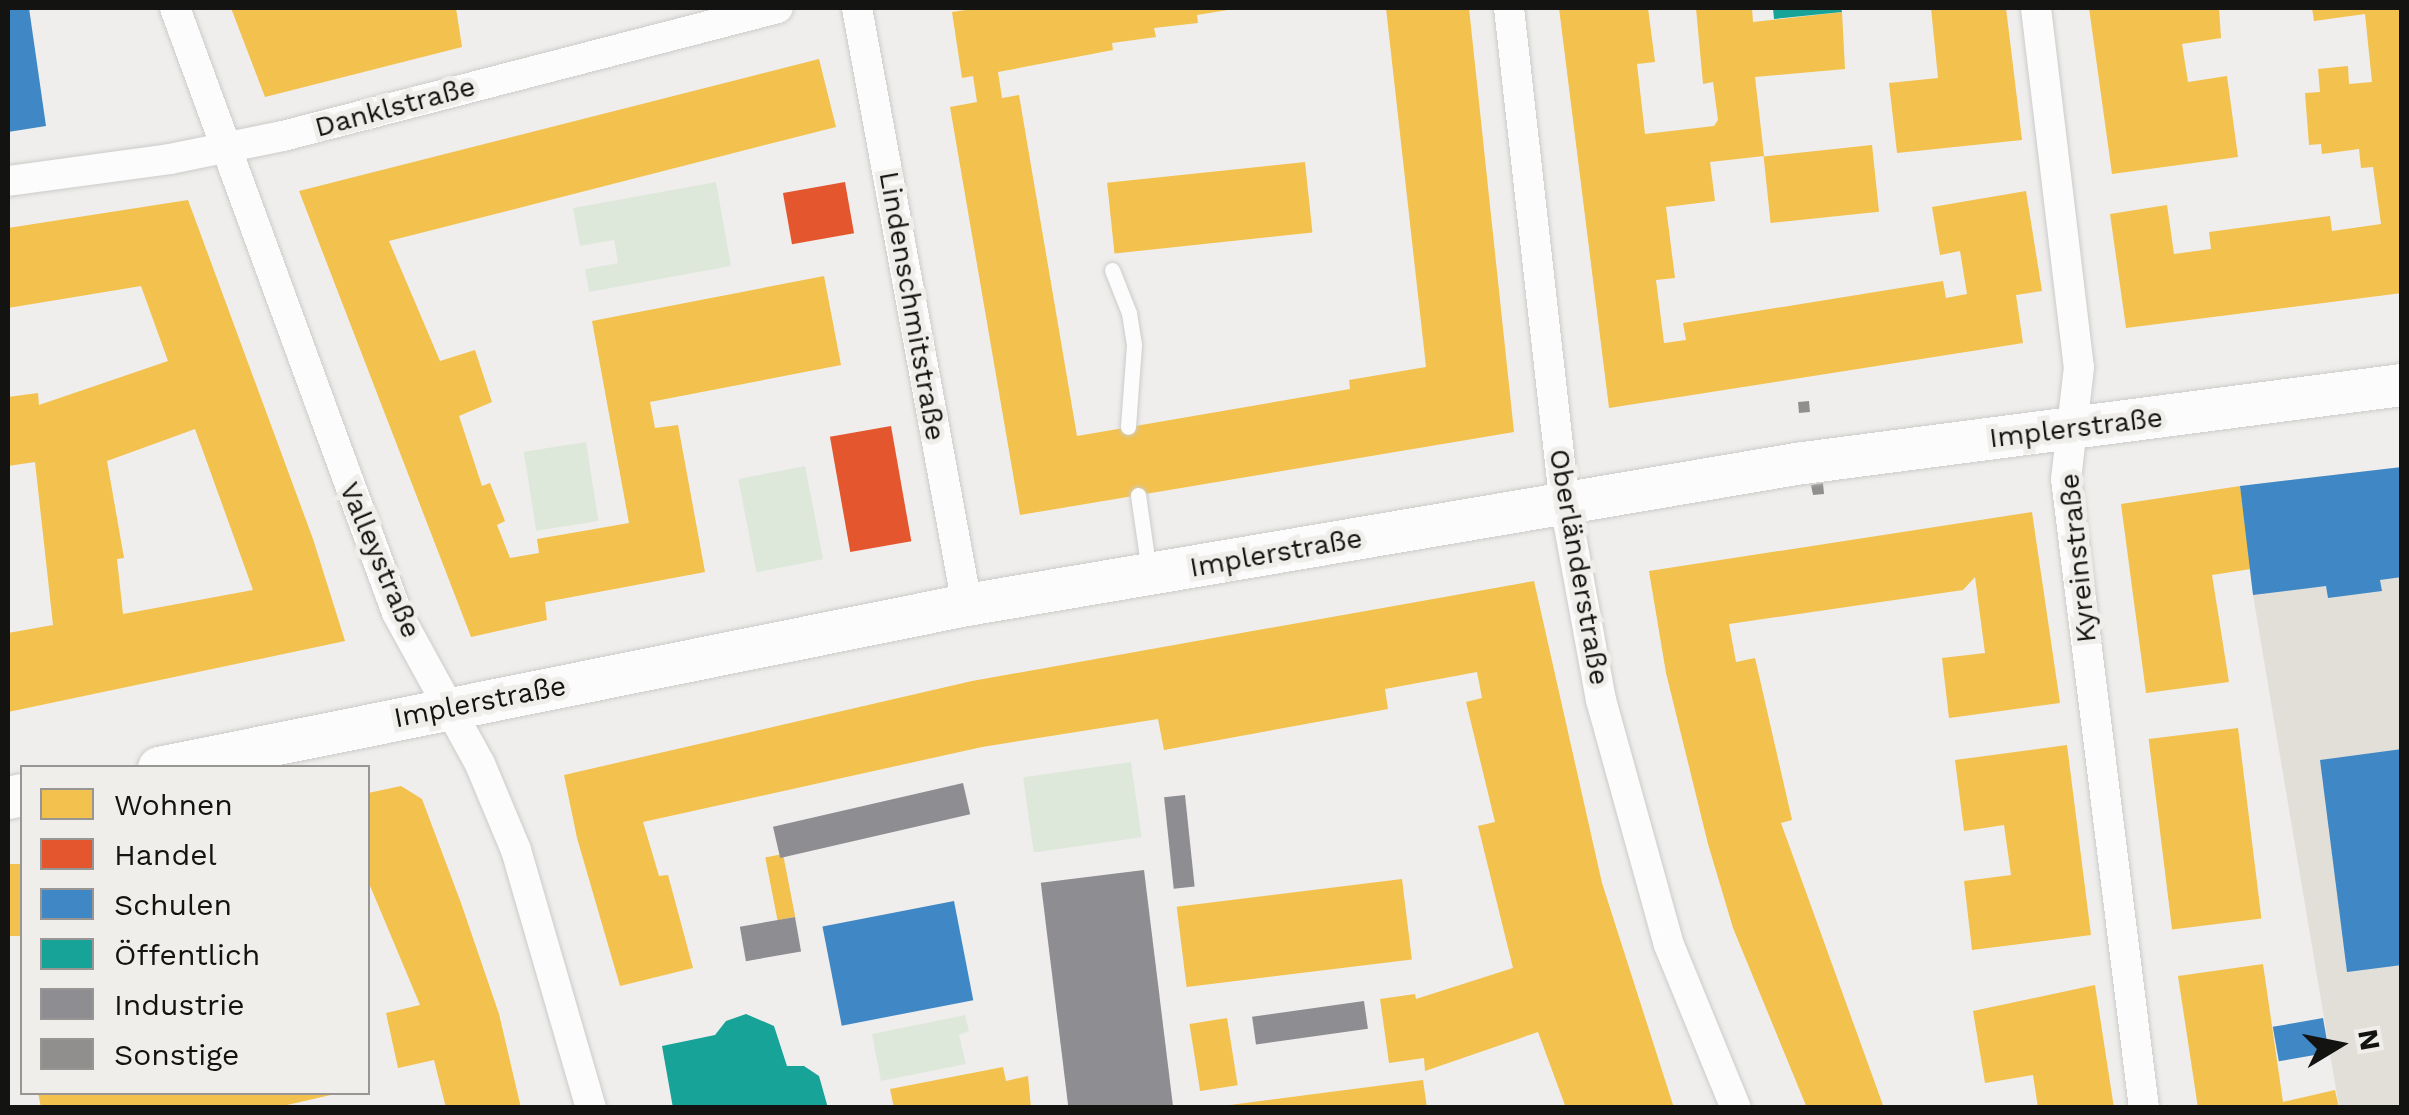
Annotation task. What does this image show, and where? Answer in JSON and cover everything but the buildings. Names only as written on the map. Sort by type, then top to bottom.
[{"type":"main road","name":"Implerstraße","points":[[173,765],[967,605],[1149,575],[1562,485],[1796,464],[2402,384]]},
{"type":"street","name":"Valleystraße","points":[[175,8],[397,612],[451,707],[516,850],[591,1108]]},
{"type":"street","name":"Danklstraße","points":[[8,181],[227,148],[778,8]]},
{"type":"street","name":"Lindenschmitstraße","points":[[856,8],[967,605]]},
{"type":"street","name":"Oberländerstraße","points":[[1509,8],[1562,485],[1601,700],[1669,946],[1736,1108]]},
{"type":"street","name":"Kyreinstraße","points":[[2036,8],[2079,366],[2066,479],[2144,1108]]},
{"type":"lane","points":[[1112,270],[1129,313],[1134,345],[1128,427]]},
{"type":"lane","points":[[1138,495],[1149,575]]},
{"type":"shaded area","points":[[2401,467],[2401,1107],[2339,1107],[2253,595],[2240,486]]},
{"type":"green space","points":[[716,182],[731,266],[589,292],[585,269],[618,263],[614,240],[580,246],[573,208]]},
{"type":"green space","points":[[586,442],[599,521],[536,531],[524,452]]},
{"type":"green space","points":[[805,466],[823,559],[756,572],[738,479]]},
{"type":"green space","points":[[1131,762],[1142,837],[1034,852],[1023,777]]},
{"type":"green space","points":[[965,1015],[969,1031],[959,1035],[966,1064],[881,1081],[872,1034]]}]
